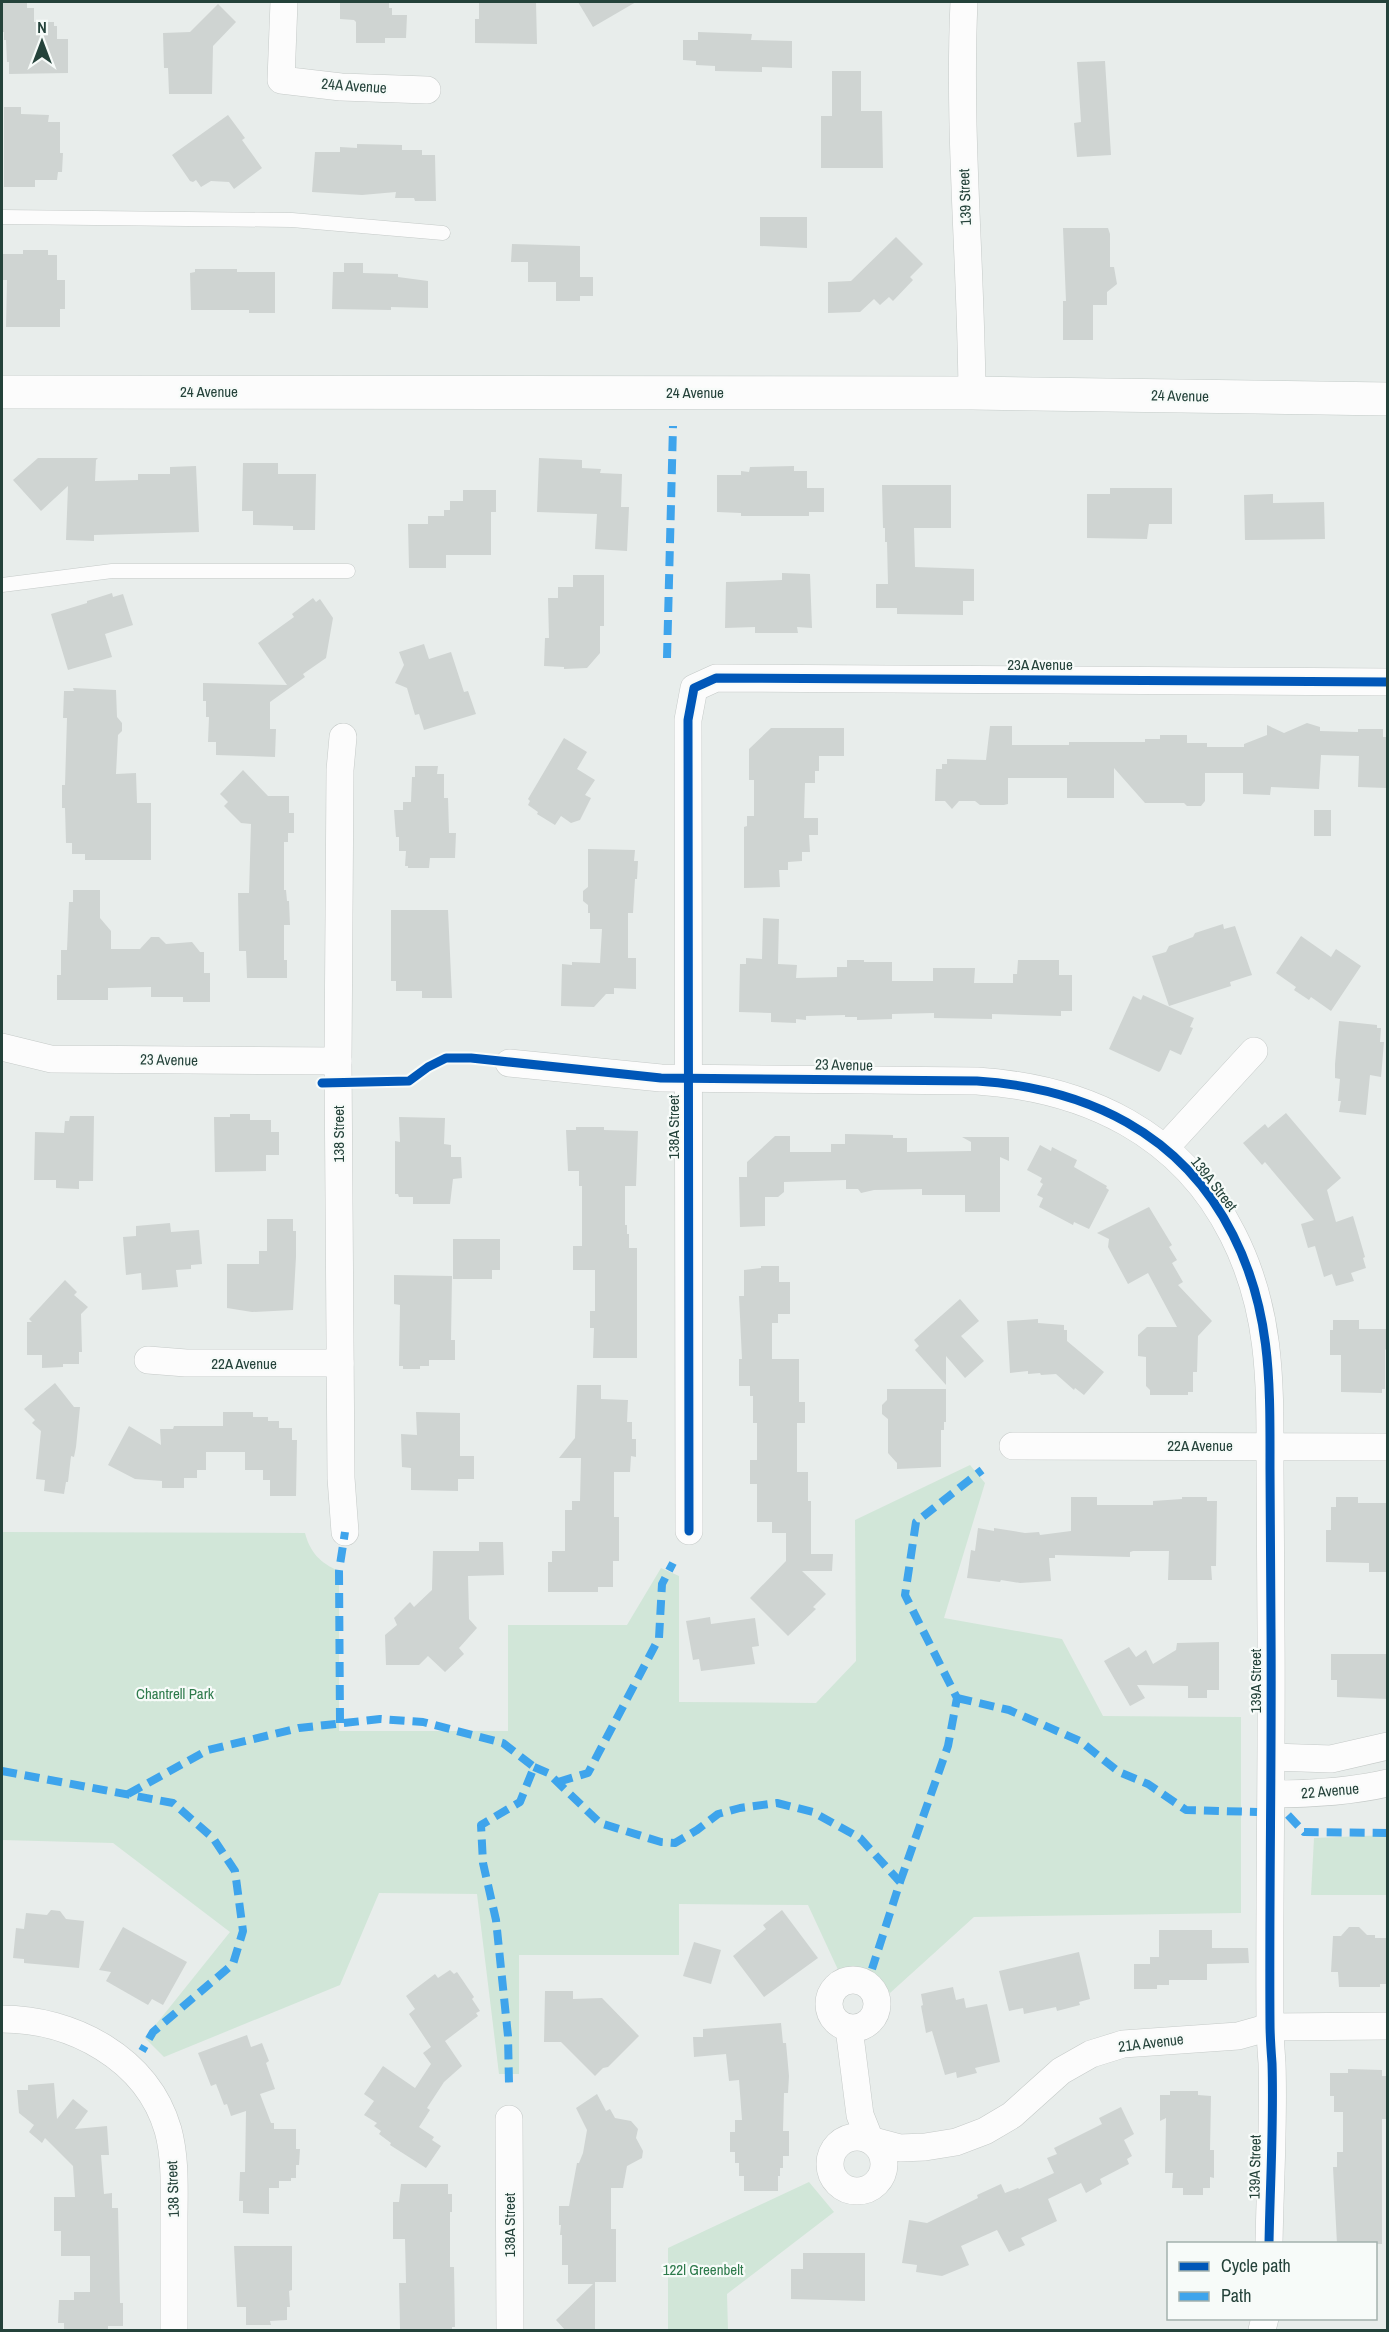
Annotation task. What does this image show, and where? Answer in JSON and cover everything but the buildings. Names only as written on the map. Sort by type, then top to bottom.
[{"type":"main road","name":"24 Avenue","points":[[2,392],[972,393],[1388,399]]},
{"type":"street","name":"24A Avenue","points":[[284,2],[281,80],[341,87],[427,90]]},
{"type":"street","name":"139 Street","points":[[963,2],[964,180],[972,393]]},
{"type":"street","name":"23A Avenue","points":[[694,688],[716,678],[1388,682]]},
{"type":"street","name":"138A Street","points":[[689,1531],[688,720],[694,688]]},
{"type":"street","name":"138 Street","points":[[343,737],[339,770],[338,1061],[341,1478],[345,1532]]},
{"type":"street","name":"23 Avenue","points":[[2,1047],[51,1059],[338,1061]]},
{"type":"street","points":[[1165,1148],[1254,1051]]},
{"type":"street","name":"23 Avenue","points":[[509,1063],[661,1078],[977,1081],[1012,1084],[1047,1090],[1080,1100],[1112,1114],[1165,1148]]},
{"type":"street","name":"139A Street","points":[[1165,1148],[1213,1201],[1232,1232],[1247,1265],[1258,1300],[1270,1376],[1272,1757],[1270,2027],[1272,2065],[1269,2242]]},
{"type":"street","name":"22A Avenue","points":[[148,1360],[186,1363],[340,1363]]},
{"type":"street","name":"22A Avenue","points":[[1012,1446],[1388,1447]]},
{"type":"street","points":[[1272,1757],[1331,1759],[1388,1746]]},
{"type":"street","name":"22 Avenue","points":[[1272,1794],[1316,1794],[1355,1790],[1388,1783]]},
{"type":"street","name":"138 Street","points":[[2,2019],[42,2022],[71,2030],[99,2044],[123,2062],[142,2083],[157,2106],[168,2130],[174,2178],[174,2331]]},
{"type":"street","name":"21A Avenue","points":[[849,2028],[860,2115],[870,2140],[900,2148],[956,2142],[985,2131],[1012,2115],[1061,2071],[1091,2054],[1123,2044],[1238,2036],[1270,2027],[1388,2026]]},
{"type":"street","name":"138A Street","points":[[509,2120],[510,2331]]},
{"type":"lane","points":[[2,217],[292,220],[443,233]]},
{"type":"lane","points":[[2,585],[112,571],[348,571]]},
{"type":"green space","name":"Chantrell Park","points":[[970,1465],[985,1483],[944,1618],[1062,1639],[1103,1716],[1241,1717],[1241,1913],[974,1917],[890,1993],[874,1979],[855,1974],[840,1974],[808,1905],[679,1904],[679,1955],[519,1955],[519,2074],[499,2074],[477,1894],[379,1893],[340,1985],[164,2057],[145,2038],[230,1932],[113,1843],[2,1840],[2,1532],[305,1533],[317,1556],[339,1571],[339,1731],[508,1731],[508,1625],[627,1625],[661,1568],[679,1576],[679,1702],[816,1703],[856,1661],[855,1520]]},
{"type":"green space","points":[[1387,1835],[1387,1895],[1311,1895],[1314,1838]]},
{"type":"green space","name":"122l Greenbelt","points":[[809,2182],[834,2212],[727,2294],[728,2330],[668,2330],[668,2248]]},
{"type":"marked path","points":[[667,658],[673,426]]},
{"type":"marked path","points":[[900,1882],[948,1746],[957,1698],[905,1595],[916,1522],[982,1470]]},
{"type":"marked path","points":[[340,1723],[339,1571],[345,1532]]},
{"type":"marked path","points":[[558,1782],[588,1773],[659,1638],[662,1584],[673,1563]]},
{"type":"marked path","points":[[957,1698],[1009,1710],[1080,1741],[1119,1772],[1148,1784],[1186,1810],[1257,1812]]},
{"type":"marked path","points":[[128,1794],[208,1750],[299,1728],[380,1719],[423,1722],[503,1743],[534,1767],[520,1802],[481,1825],[483,1863],[496,1920],[508,2036],[509,2084]]},
{"type":"marked path","points":[[534,1767],[548,1773],[600,1823],[661,1842],[675,1843],[718,1814],[740,1808],[777,1803],[813,1812],[860,1838],[900,1882],[872,1969]]},
{"type":"marked path","points":[[2,1771],[173,1803],[213,1838],[235,1871],[243,1931],[233,1964],[153,2032],[142,2051]]},
{"type":"marked path","points":[[1288,1815],[1304,1832],[1388,1833]]},
{"type":"cycle path","points":[[689,1531],[688,720],[694,688],[716,678],[1388,682]]},
{"type":"cycle path","points":[[322,1083],[409,1081],[428,1067],[446,1058],[471,1058],[661,1078],[977,1081],[1017,1085],[1056,1094],[1092,1106],[1127,1122],[1158,1143],[1187,1169],[1212,1199],[1233,1235],[1255,1292],[1262,1321],[1269,1378],[1270,2023],[1273,2108],[1269,2242]]}]
